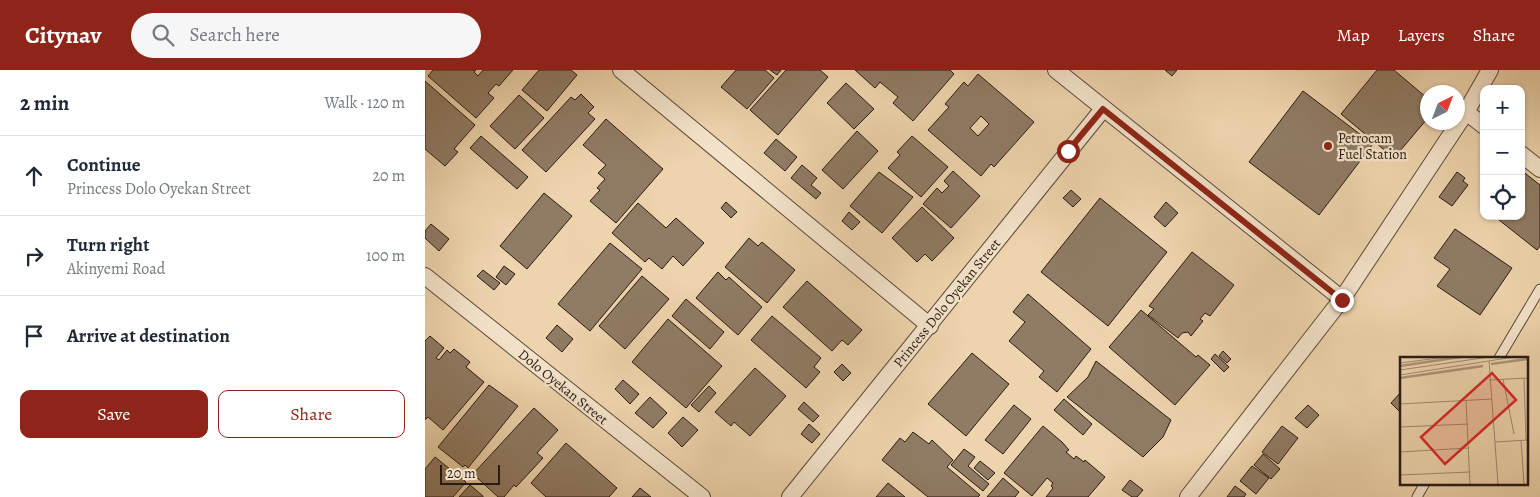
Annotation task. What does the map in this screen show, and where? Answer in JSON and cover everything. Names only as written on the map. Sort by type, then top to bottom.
[{"type":"street","points":[[621,70],[930,326]]},
{"type":"street","points":[[1056,70],[1342,300]]},
{"type":"street","points":[[1188,497],[1342,300],[1466,112],[1490,70]]},
{"type":"street","name":"Princess Dolo Oyekan Street","points":[[790,497],[930,326],[1103,109]]},
{"type":"street","points":[[1466,112],[1480,123]]},
{"type":"street","points":[[1525,157],[1540,169]]},
{"type":"street","name":"Dolo Oyekan Street","points":[[425,276],[701,497]]},
{"type":"lane","points":[[1500,357],[1540,289]]},
{"type":"lane","points":[[1417,497],[1424,484]]},
{"type":"building","points":[[433,70],[476,70],[474,72],[478,76],[483,70],[513,70],[499,86],[496,84],[488,93],[494,98],[476,118],[428,76]]},
{"type":"building","points":[[539,70],[571,70],[577,75],[547,111],[522,90]]},
{"type":"building","points":[[736,70],[765,70],[774,78],[747,109],[721,87]]},
{"type":"building","points":[[770,70],[781,70],[777,75]]},
{"type":"building","points":[[786,70],[820,70],[828,77],[778,135],[750,110]]},
{"type":"building","points":[[855,70],[950,70],[954,74],[913,121],[893,103],[898,97],[880,82],[875,88]]},
{"type":"building","points":[[1165,70],[1177,70],[1172,76]]},
{"type":"building","points":[[1377,70],[1394,70],[1420,92],[1420,127],[1394,158],[1341,114]]},
{"type":"building","points":[[978,74],[1034,122],[994,167],[991,164],[981,176],[928,130],[949,107],[945,104],[964,82],[968,86]],"holes":[[[981,116],[989,124],[978,136],[970,128]]]},
{"type":"building","points":[[425,81],[475,125],[454,149],[458,152],[445,166],[425,149]]},
{"type":"building","points":[[846,83],[874,109],[854,129],[827,103]]},
{"type":"building","points":[[1303,91],[1373,144],[1319,215],[1249,162]]},
{"type":"building","points":[[581,94],[594,107],[588,113],[595,119],[546,172],[522,150],[571,97],[575,100]]},
{"type":"building","points":[[519,95],[544,118],[515,149],[490,126]]},
{"type":"building","points":[[606,119],[663,169],[616,223],[590,201],[600,190],[597,188],[605,179],[598,173],[606,165],[583,145]]},
{"type":"building","points":[[857,131],[878,151],[843,189],[822,170]]},
{"type":"building","points":[[481,136],[528,177],[517,189],[470,148]]},
{"type":"building","points":[[912,136],[948,167],[921,197],[888,168],[900,155],[897,152]]},
{"type":"building","points":[[776,139],[797,157],[785,171],[764,153]]},
{"type":"building","points":[[802,165],[817,178],[811,185],[821,193],[816,199],[791,178]]},
{"type":"building","points":[[953,171],[980,196],[951,228],[923,204],[937,188],[942,193],[949,186],[944,181]]},
{"type":"building","points":[[879,172],[913,197],[882,233],[850,206]]},
{"type":"building","points":[[1457,172],[1465,178],[1463,181],[1468,185],[1452,206],[1439,197]]},
{"type":"building","points":[[1525,173],[1540,185],[1540,246],[1537,250],[1499,220],[1525,220]]},
{"type":"building","points":[[1071,190],[1081,199],[1073,207],[1063,198]]},
{"type":"building","points":[[544,193],[572,216],[527,269],[500,246]]},
{"type":"building","points":[[1100,198],[1167,252],[1108,326],[1041,272]]},
{"type":"building","points":[[726,202],[737,212],[731,218],[721,208]]},
{"type":"building","points":[[1166,202],[1178,213],[1165,227],[1154,217]]},
{"type":"building","points":[[638,203],[666,228],[676,218],[704,243],[683,266],[673,256],[662,269],[649,258],[645,262],[612,233]]},
{"type":"building","points":[[922,207],[954,238],[932,261],[925,254],[917,262],[892,238]]},
{"type":"building","points":[[849,212],[860,222],[852,230],[842,221]]},
{"type":"building","points":[[431,224],[449,239],[439,251],[425,238],[425,231]]},
{"type":"building","points":[[1455,229],[1512,268],[1480,315],[1437,286],[1450,269],[1434,258]]},
{"type":"building","points":[[749,238],[758,246],[762,242],[795,270],[767,303],[725,267]]},
{"type":"building","points":[[610,243],[642,269],[590,331],[558,304]]},
{"type":"building","points":[[1192,252],[1234,285],[1210,316],[1205,313],[1200,319],[1203,321],[1191,336],[1188,332],[1182,333],[1178,338],[1148,315],[1154,309],[1149,306]]},
{"type":"building","points":[[504,266],[515,274],[506,285],[496,277]]},
{"type":"building","points":[[483,270],[500,283],[494,290],[477,276]]},
{"type":"building","points":[[718,272],[726,280],[729,277],[762,307],[738,335],[696,298]]},
{"type":"building","points":[[642,276],[669,299],[625,349],[599,326]]},
{"type":"building","points":[[807,281],[862,330],[848,345],[842,340],[832,351],[783,307]]},
{"type":"building","points":[[1028,294],[1091,349],[1057,392],[1039,377],[1044,371],[1009,341],[1025,322],[1013,312]]},
{"type":"building","points":[[686,299],[724,332],[710,349],[672,316]]},
{"type":"building","points":[[1141,310],[1196,357],[1198,355],[1210,365],[1175,405],[1109,347]]},
{"type":"building","points":[[772,316],[821,358],[814,367],[820,372],[806,388],[751,340]]},
{"type":"building","points":[[668,319],[722,366],[686,408],[632,362]]},
{"type":"building","points":[[557,325],[573,339],[562,352],[546,338]]},
{"type":"building","points":[[430,336],[444,348],[436,358],[439,360],[447,350],[450,353],[454,349],[470,362],[466,367],[484,382],[443,430],[428,417],[425,420],[425,341]]},
{"type":"building","points":[[1223,351],[1231,359],[1227,363],[1219,356]]},
{"type":"building","points":[[972,353],[1009,384],[966,436],[928,404]]},
{"type":"building","points":[[1215,354],[1229,367],[1224,372],[1211,359]]},
{"type":"building","points":[[1096,361],[1171,420],[1163,437],[1143,457],[1067,397],[1088,377]]},
{"type":"building","points":[[842,364],[851,373],[843,381],[834,372]]},
{"type":"building","points":[[755,368],[786,396],[750,436],[734,422],[731,426],[715,412]]},
{"type":"building","points":[[623,380],[639,394],[630,404],[615,389]]},
{"type":"building","points":[[489,385],[518,406],[468,468],[465,465],[463,467],[438,447]]},
{"type":"building","points":[[709,386],[716,393],[699,412],[691,405]]},
{"type":"building","points":[[1400,393],[1400,412],[1391,403]]},
{"type":"building","points":[[650,397],[667,413],[653,428],[635,413]]},
{"type":"building","points":[[1064,399],[1092,424],[1083,435],[1054,410]]},
{"type":"building","points":[[804,402],[819,416],[813,422],[798,409]]},
{"type":"building","points":[[1014,405],[1031,419],[1003,454],[985,440]]},
{"type":"building","points":[[1308,405],[1319,415],[1307,428],[1295,418]]},
{"type":"building","points":[[534,408],[558,430],[537,453],[543,458],[516,487],[514,485],[504,497],[498,497],[473,474]]},
{"type":"building","points":[[683,417],[698,430],[682,447],[668,433]]},
{"type":"building","points":[[809,424],[820,434],[812,443],[801,434]]},
{"type":"building","points":[[1043,426],[1062,442],[1069,450],[1066,452],[1074,459],[1076,456],[1084,462],[1085,460],[1105,477],[1088,497],[1046,497],[1053,488],[1051,486],[1053,483],[1047,478],[1032,496],[1004,473]]},
{"type":"building","points":[[1282,426],[1298,438],[1278,464],[1262,452]]},
{"type":"building","points":[[913,432],[929,444],[932,440],[953,460],[947,467],[980,495],[978,497],[928,497],[882,460],[900,438],[905,442]]},
{"type":"building","points":[[566,443],[617,488],[609,497],[546,497],[531,483]]},
{"type":"building","points":[[964,449],[975,457],[968,466],[989,484],[983,491],[951,465]]},
{"type":"building","points":[[1263,454],[1280,469],[1271,479],[1254,465]]},
{"type":"building","points":[[435,457],[466,482],[453,497],[425,497],[425,469]]},
{"type":"building","points":[[980,461],[995,473],[988,480],[974,468]]},
{"type":"building","points":[[1252,466],[1269,478],[1256,494],[1240,481]]},
{"type":"building","points":[[1003,478],[1019,492],[1015,497],[987,497]]},
{"type":"building","points":[[1130,480],[1143,490],[1137,497],[1132,497],[1122,490]]},
{"type":"building","points":[[888,483],[905,497],[876,497]]},
{"type":"building","points":[[470,485],[483,496],[483,497],[459,497]]},
{"type":"building","points":[[1235,486],[1246,494],[1244,497],[1227,497]]},
{"type":"building","points":[[640,488],[651,497],[632,497]]},
{"type":"place","name":"Petrocam Fuel Station","points":[[1328,146]]},
{"type":"route","points":[[1068,151],[1103,109],[1342,300]]}]
